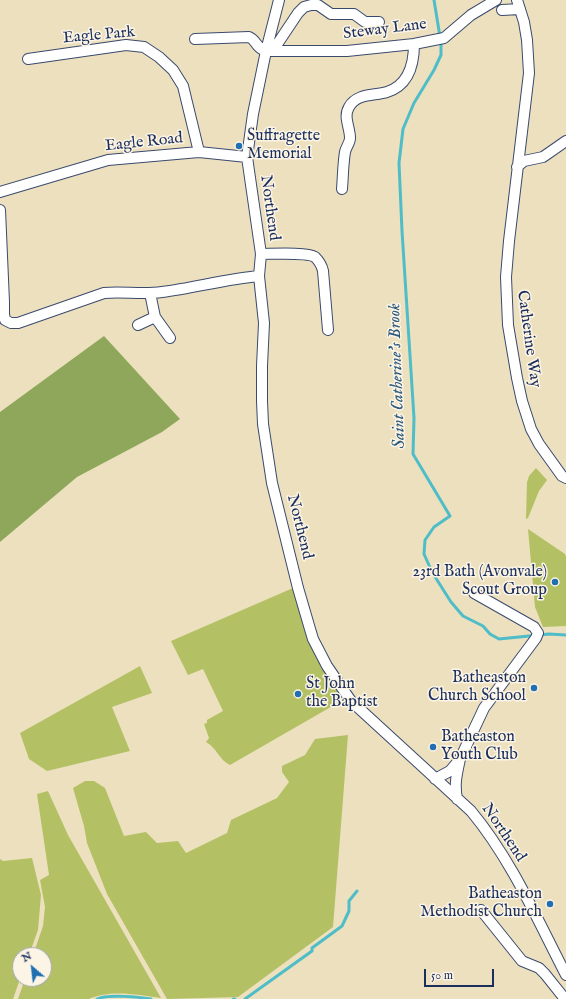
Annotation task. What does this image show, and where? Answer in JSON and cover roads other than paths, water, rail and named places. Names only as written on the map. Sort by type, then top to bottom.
[{"type":"street","name":"Northend","points":[[279,0],[266,51],[253,114],[247,157],[261,254],[259,276],[264,323],[262,408],[272,483],[298,588],[313,638],[327,666],[349,699],[435,780],[471,811],[482,824],[504,858],[566,975]]},
{"type":"street","name":"Steway Lane","points":[[266,51],[347,51],[414,44],[444,38],[472,15],[496,0]]},
{"type":"street","points":[[194,39],[249,37],[253,39],[260,49],[266,51],[278,43],[298,13],[304,7],[311,4],[318,5],[331,14],[354,14],[365,22],[379,22]]},
{"type":"street","name":"Catherine Way","points":[[502,10],[518,4],[527,40],[529,73],[517,167],[506,277],[508,325],[517,378],[530,429],[562,476],[566,478]]},
{"type":"street","points":[[342,189],[346,151],[350,138],[346,114],[349,106],[357,99],[364,96],[387,92],[403,82],[414,59],[414,44]]},
{"type":"street","name":"Eagle Park","points":[[28,59],[126,45],[144,47],[159,57],[173,70],[183,86],[199,152]]},
{"type":"street","points":[[517,167],[524,161],[543,157],[566,141]]},
{"type":"street","name":"Eagle Road","points":[[0,192],[108,160],[199,152],[247,157]]},
{"type":"street","points":[[0,210],[4,314],[6,320],[11,323],[18,323],[104,293],[150,293],[259,276]]},
{"type":"street","points":[[261,254],[306,255],[314,257],[321,264],[323,271],[328,330]]},
{"type":"street","points":[[150,293],[155,317],[170,338]]},
{"type":"street","points":[[138,324],[155,317]]},
{"type":"street","points":[[457,798],[455,789],[456,776],[460,759],[484,708],[537,635],[534,627],[474,593]]},
{"type":"street","points":[[435,780],[450,771],[460,759]]},
{"type":"street","points":[[481,910],[522,961],[539,968],[565,999]]},
{"type":"waterway","name":"Saint Catherine's Brook","points":[[434,0],[441,43],[441,55],[434,70],[414,103],[403,129],[399,163],[414,418],[413,454],[450,516],[434,527],[425,540],[424,554],[432,572],[451,602],[463,616],[483,626],[490,634],[499,639],[549,634],[566,635]]},
{"type":"waterway","points":[[245,999],[312,951],[312,948],[342,926],[349,911],[349,901],[357,891]]},
{"type":"waterway","points":[[97,999],[116,996],[151,999]]},
{"type":"place","name":"Suffragette Memorial","points":[[239,146]]},
{"type":"place","name":"23rd Bath (Avonvale) Scout Group","points":[[555,582]]},
{"type":"place","name":"Batheaston Church School","points":[[534,688]]},
{"type":"place","name":"St John the Baptist","points":[[298,694]]},
{"type":"place","name":"Batheaston Youth Club","points":[[433,747]]},
{"type":"place","name":"Batheaston Methodist Church","points":[[550,904]]}]
